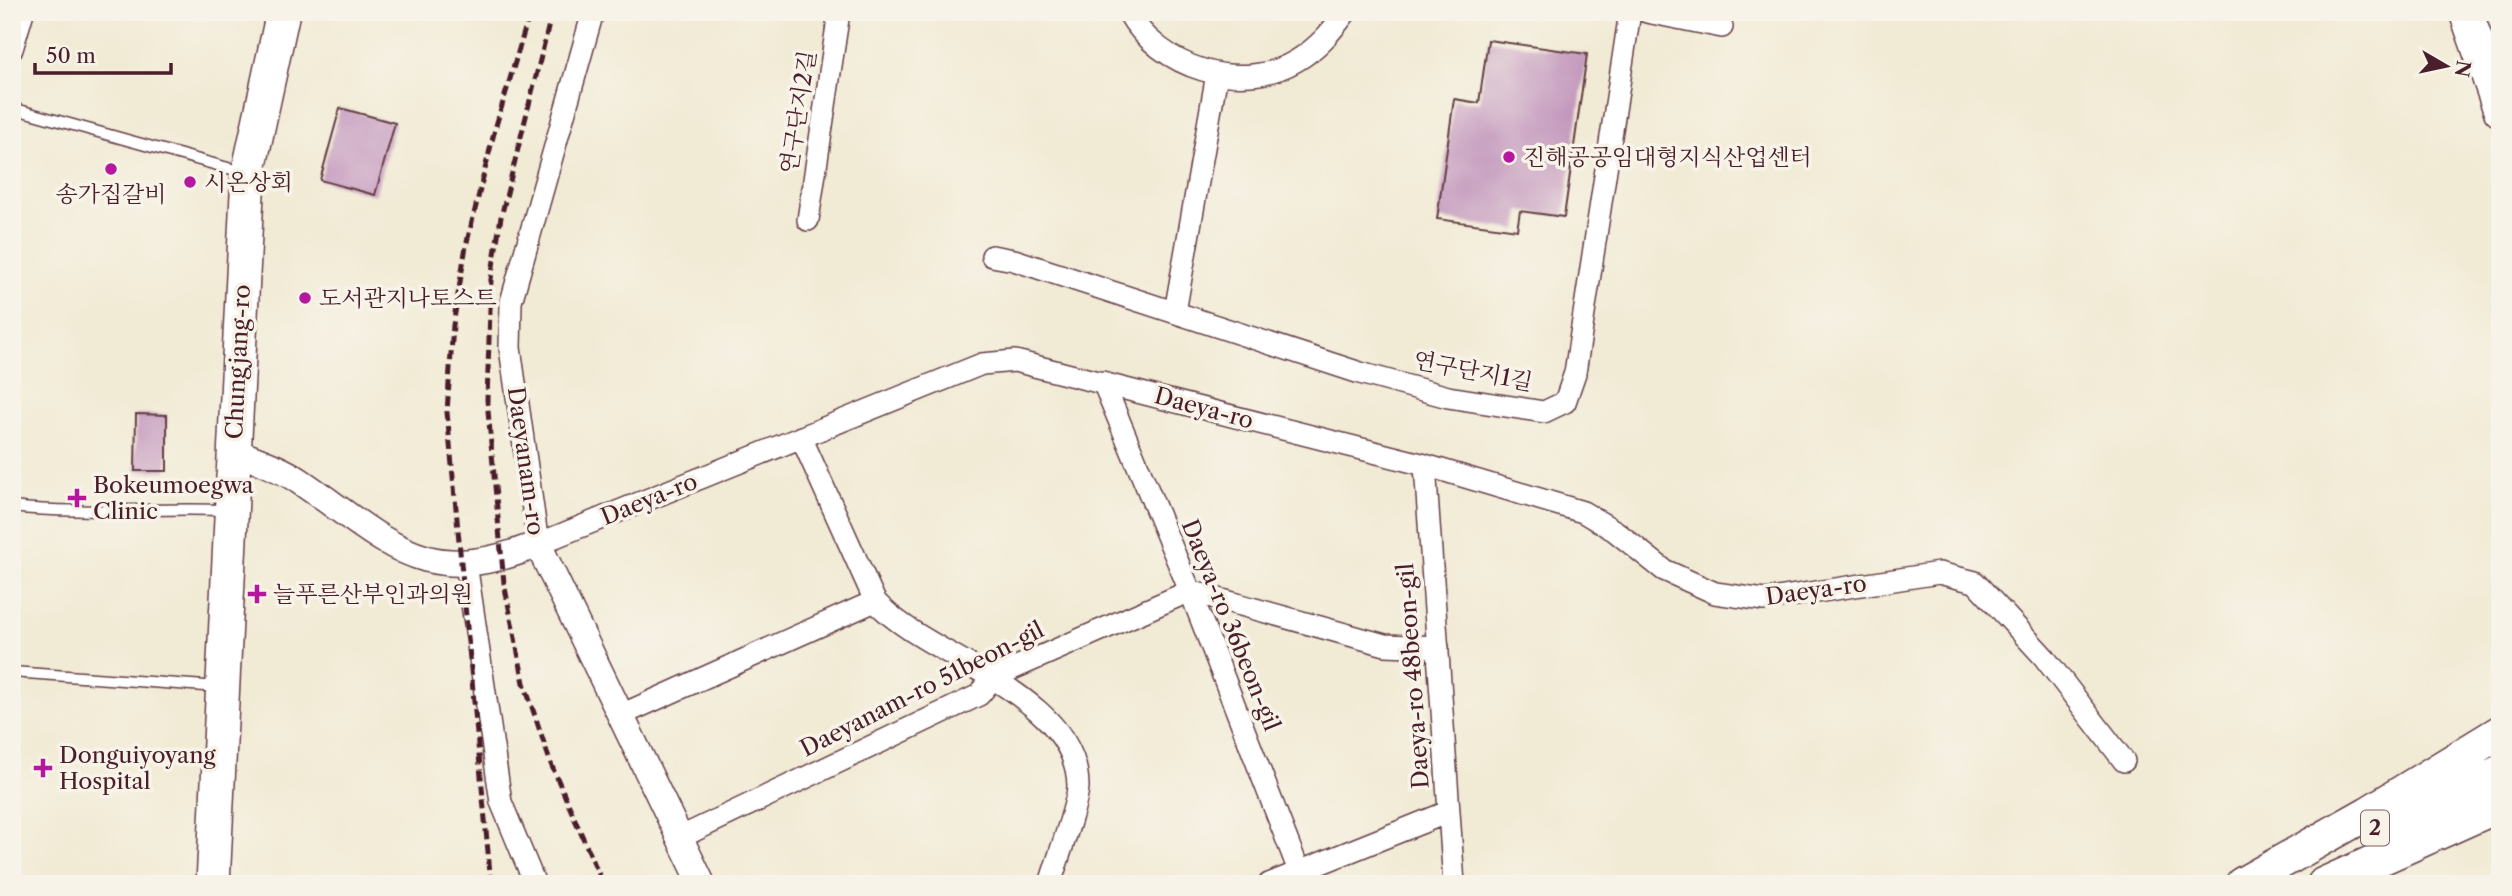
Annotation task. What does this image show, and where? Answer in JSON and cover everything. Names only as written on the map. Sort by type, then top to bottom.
[{"type":"main road","name":"Chungjang-ro","points":[[213,884],[248,174],[284,12]]},
{"type":"main road","points":[[2466,12],[2500,110]]},
{"type":"main road","points":[[2242,884],[2368,813],[2500,732]]},
{"type":"main road","name":"2","points":[[2249,884],[2500,772]]},
{"type":"main road","name":"2","points":[[2324,884],[2500,804]]},
{"type":"street","points":[[12,49],[23,12]]},
{"type":"street","name":"Daeyanam-ro","points":[[593,12],[511,302],[510,348],[538,544],[702,884]]},
{"type":"street","name":"연구단지2길","points":[[808,220],[839,12]]},
{"type":"street","points":[[1128,12],[1152,43],[1182,63],[1217,74],[1257,74],[1295,62],[1327,38],[1346,12]]},
{"type":"street","name":"연구단지1길","points":[[992,256],[1360,373],[1448,397],[1544,412],[1565,402],[1575,373],[1630,12]]},
{"type":"street","points":[[1647,12],[1722,27]]},
{"type":"street","points":[[1175,312],[1217,74]]},
{"type":"street","name":"Daeya-ro","points":[[233,450],[299,481],[374,537],[394,548],[436,560],[466,564],[490,561],[538,544],[993,361],[1034,364],[1425,464],[1583,512],[1615,531],[1664,570],[1715,593],[1764,600],[1939,573],[1975,582],[2044,657],[2124,761]]},
{"type":"street","name":"Daeya-ro 36beon-gil","points":[[1103,382],[1307,877]]},
{"type":"street","points":[[802,437],[875,601],[892,620],[994,677],[1054,726],[1070,755],[1078,786],[1049,884]]},
{"type":"street","name":"Daeya-ro 48beon-gil","points":[[1425,464],[1454,884]]},
{"type":"street","points":[[466,564],[501,802],[535,884]]},
{"type":"street","points":[[1190,591],[1385,645],[1438,647]]},
{"type":"street","name":"Daeyanam-ro 51beon-gil","points":[[679,838],[979,695],[994,677],[1190,591]]},
{"type":"street","points":[[621,715],[875,601]]},
{"type":"street","points":[[1269,884],[1307,877],[1448,812]]},
{"type":"lane","points":[[12,108],[248,174]]},
{"type":"lane","points":[[12,507],[58,512],[155,507],[230,510]]},
{"type":"lane","points":[[12,672],[222,688]]},
{"type":"building","name":"진해공공임대형지식산업센터","points":[[1488,40],[1587,54],[1564,217],[1520,211],[1517,230],[1437,219],[1454,99],[1479,103]]},
{"type":"building","points":[[340,108],[395,123],[375,195],[320,180]]},
{"type":"building","points":[[136,414],[167,415],[167,471],[135,471]]},
{"type":"railway","points":[[491,884],[447,412],[453,325],[466,246],[495,129],[530,12]]},
{"type":"railway","points":[[552,12],[501,217],[491,279],[487,400],[504,583],[524,683],[551,764],[603,884]]},
{"type":"place","name":"진해공공임대형지식산업센터","points":[[1509,157]]},
{"type":"place","name":"송가집갈비","points":[[111,169]]},
{"type":"place","name":"시온상회","points":[[190,182]]},
{"type":"place","name":"도서관지나토스트","points":[[305,298]]},
{"type":"place","name":"Bokeumoegwa Clinic","points":[[77,498]]},
{"type":"place","name":"늘푸른산부인과의원","points":[[257,594]]},
{"type":"place","name":"Donguiyoyang Hospital","points":[[43,768]]}]
